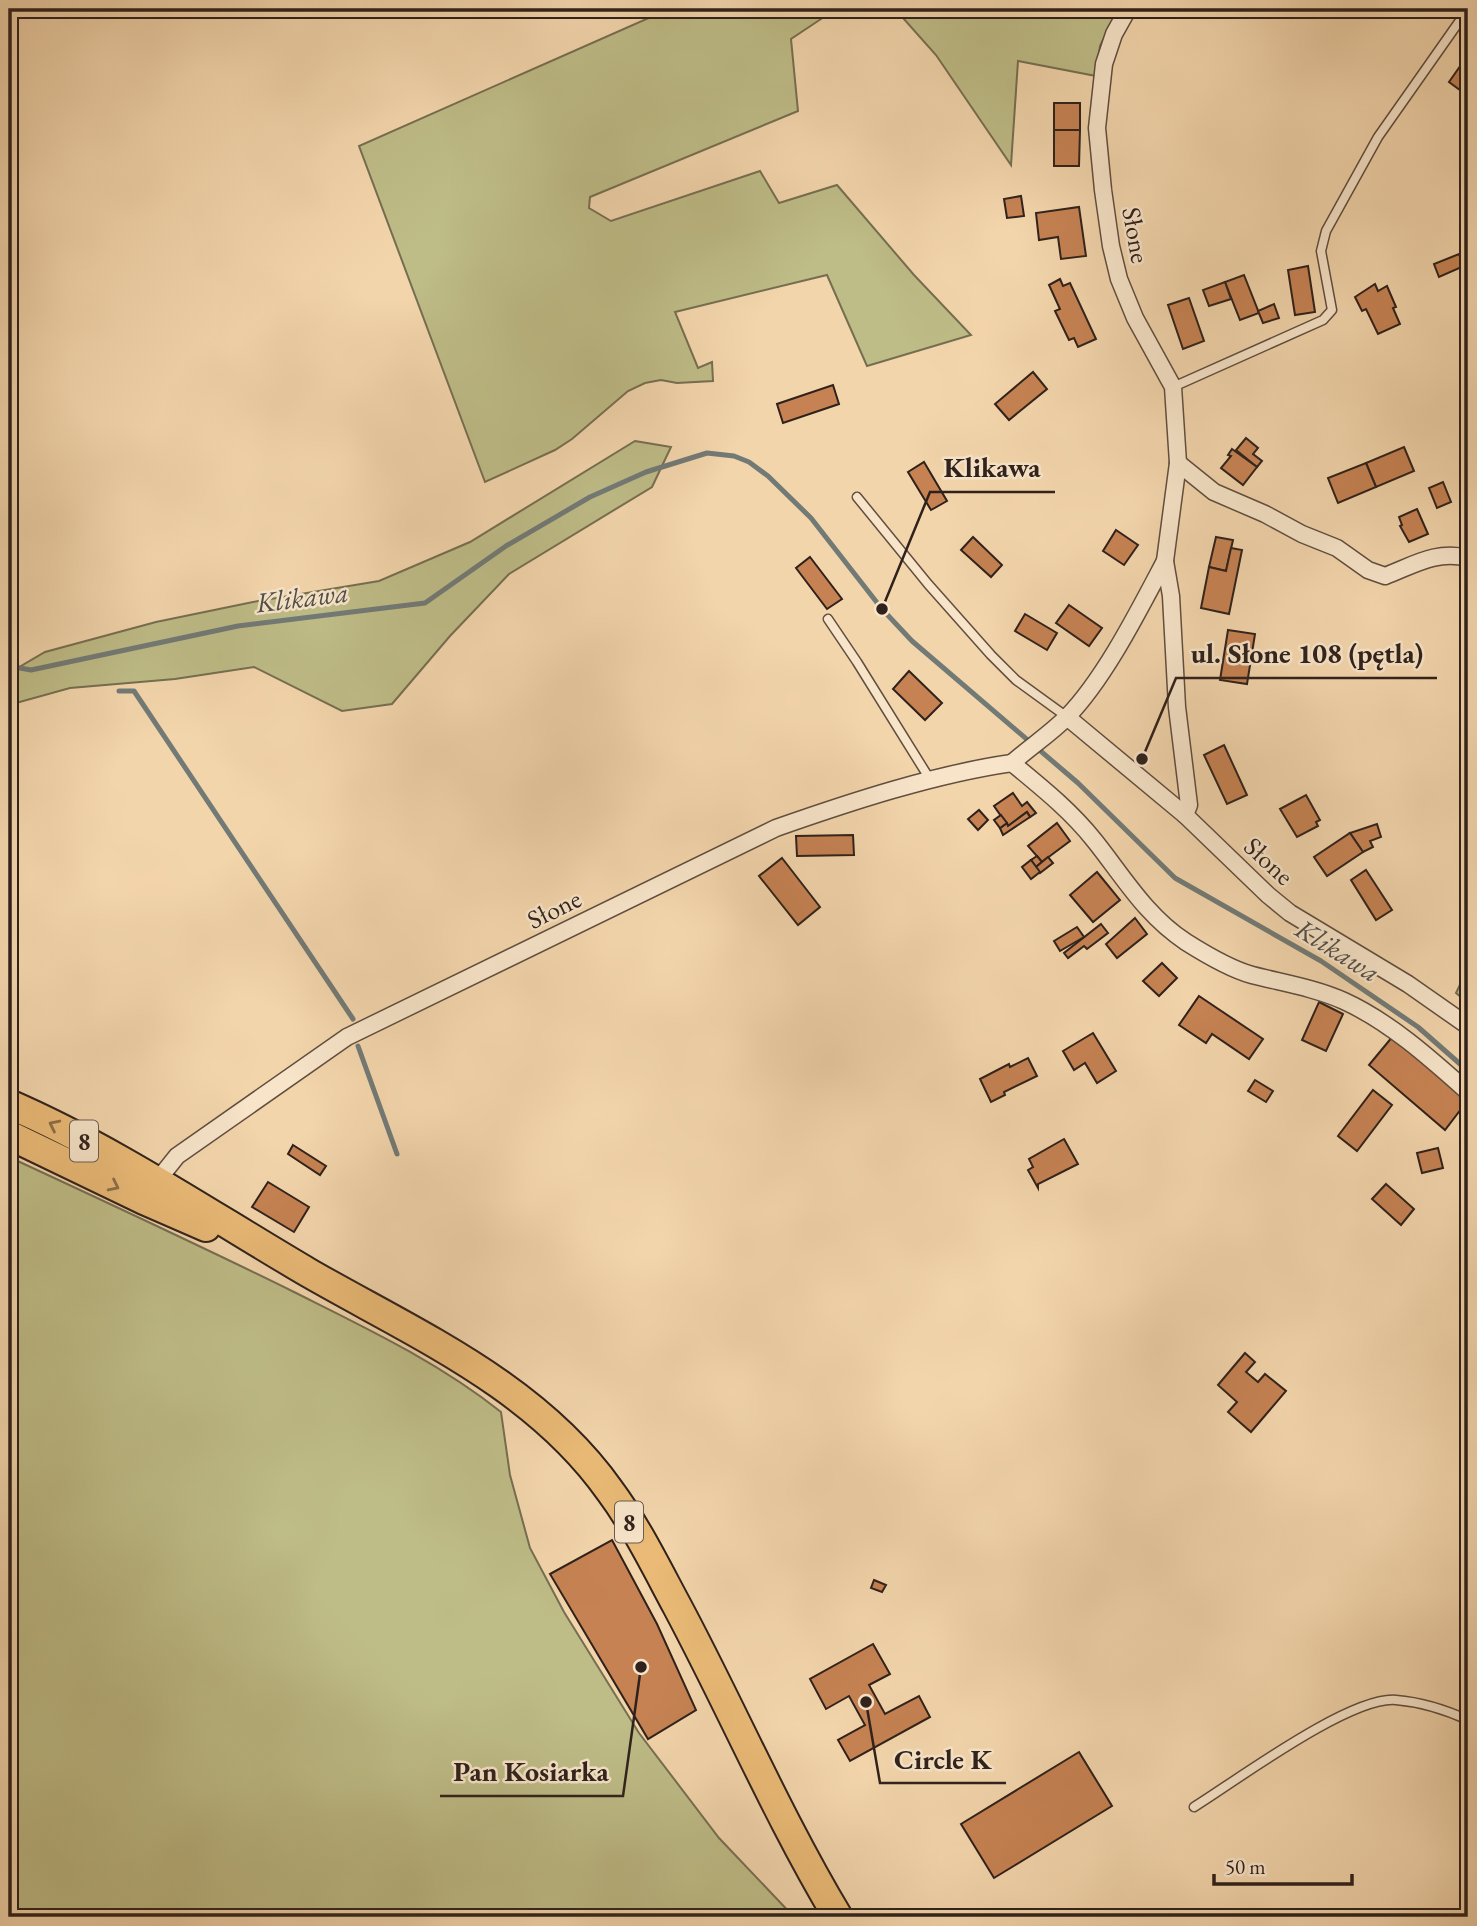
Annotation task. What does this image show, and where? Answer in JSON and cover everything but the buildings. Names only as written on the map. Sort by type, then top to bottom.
[{"type":"highway","name":"8","points":[[14,1104],[151,1191],[390,1316],[477,1367],[537,1412],[611,1491],[658,1572],[808,1866],[838,1917]]},
{"type":"highway","name":"8","points":[[9,1135],[151,1191]]},
{"type":"street","name":"Słone","points":[[1128,9],[1114,34],[1104,64],[1097,128],[1103,190],[1118,279],[1135,318],[1173,387],[1178,463],[1165,561],[1171,596],[1177,707],[1189,805],[1185,815]]},
{"type":"street","points":[[1178,463],[1214,492],[1337,548],[1368,570],[1384,576],[1438,555],[1468,558]]},
{"type":"street","name":"Słone","points":[[1165,561],[1090,689],[1067,717],[1185,815],[1290,913],[1408,984],[1468,1026]]},
{"type":"street","points":[[1067,717],[1012,763],[1064,806],[1140,902],[1169,930],[1187,943],[1248,974],[1345,1001],[1398,1033],[1468,1092]]},
{"type":"street","name":"Słone","points":[[151,1191],[183,1152],[347,1037],[773,830],[836,807],[989,766],[1012,763]]},
{"type":"lane","points":[[1173,387],[1323,320],[1332,310],[1321,251],[1326,231],[1378,137],[1468,9]]},
{"type":"lane","points":[[857,497],[991,655],[1016,680],[1067,717]]},
{"type":"lane","points":[[828,619],[858,662],[931,781]]},
{"type":"lane","points":[[1194,1807],[1308,1734],[1353,1709],[1394,1700],[1447,1710],[1468,1720]]},
{"type":"shaded area","points":[[669,9],[820,9],[824,17],[791,39],[798,111],[590,197],[589,208],[611,221],[760,171],[779,203],[837,185],[914,275],[971,335],[867,366],[827,275],[675,312],[698,368],[712,362],[713,381],[677,383],[661,380],[645,383],[628,391],[572,439],[555,450],[485,482],[359,146]]},
{"type":"shaded area","points":[[895,9],[1102,9],[1114,18],[1100,46],[1096,76],[1018,61],[1011,165],[936,55]]},
{"type":"shaded area","points":[[635,441],[671,447],[652,487],[509,574],[450,636],[392,704],[342,711],[254,667],[175,679],[70,688],[9,705],[9,673],[45,652],[156,622],[253,602],[379,581],[470,542]]},
{"type":"shaded area","points":[[1468,968],[1468,1003],[1456,993]]},
{"type":"shaded area","points":[[9,1157],[223,1257],[375,1333],[452,1377],[501,1412],[510,1475],[530,1548],[564,1612],[639,1733],[719,1838],[794,1917],[9,1917]]},
{"type":"waterway","name":"Klikawa","points":[[9,666],[31,670],[238,626],[425,603],[506,546],[590,497],[646,472],[707,453],[734,456],[749,462],[768,476],[811,518],[882,609],[912,641],[1078,783],[1175,878],[1321,961],[1418,1027],[1468,1071]]},
{"type":"waterway","points":[[119,691],[134,691],[353,1019]]},
{"type":"waterway","points":[[358,1046],[397,1154]]},
{"type":"place","name":"Klikawa","points":[[882,609]]},
{"type":"place","name":"ul. Słone 108 (pętla)","points":[[1142,759]]},
{"type":"place","name":"Pan Kosiarka","points":[[641,1667]]},
{"type":"place","name":"Circle K","points":[[866,1702]]}]
